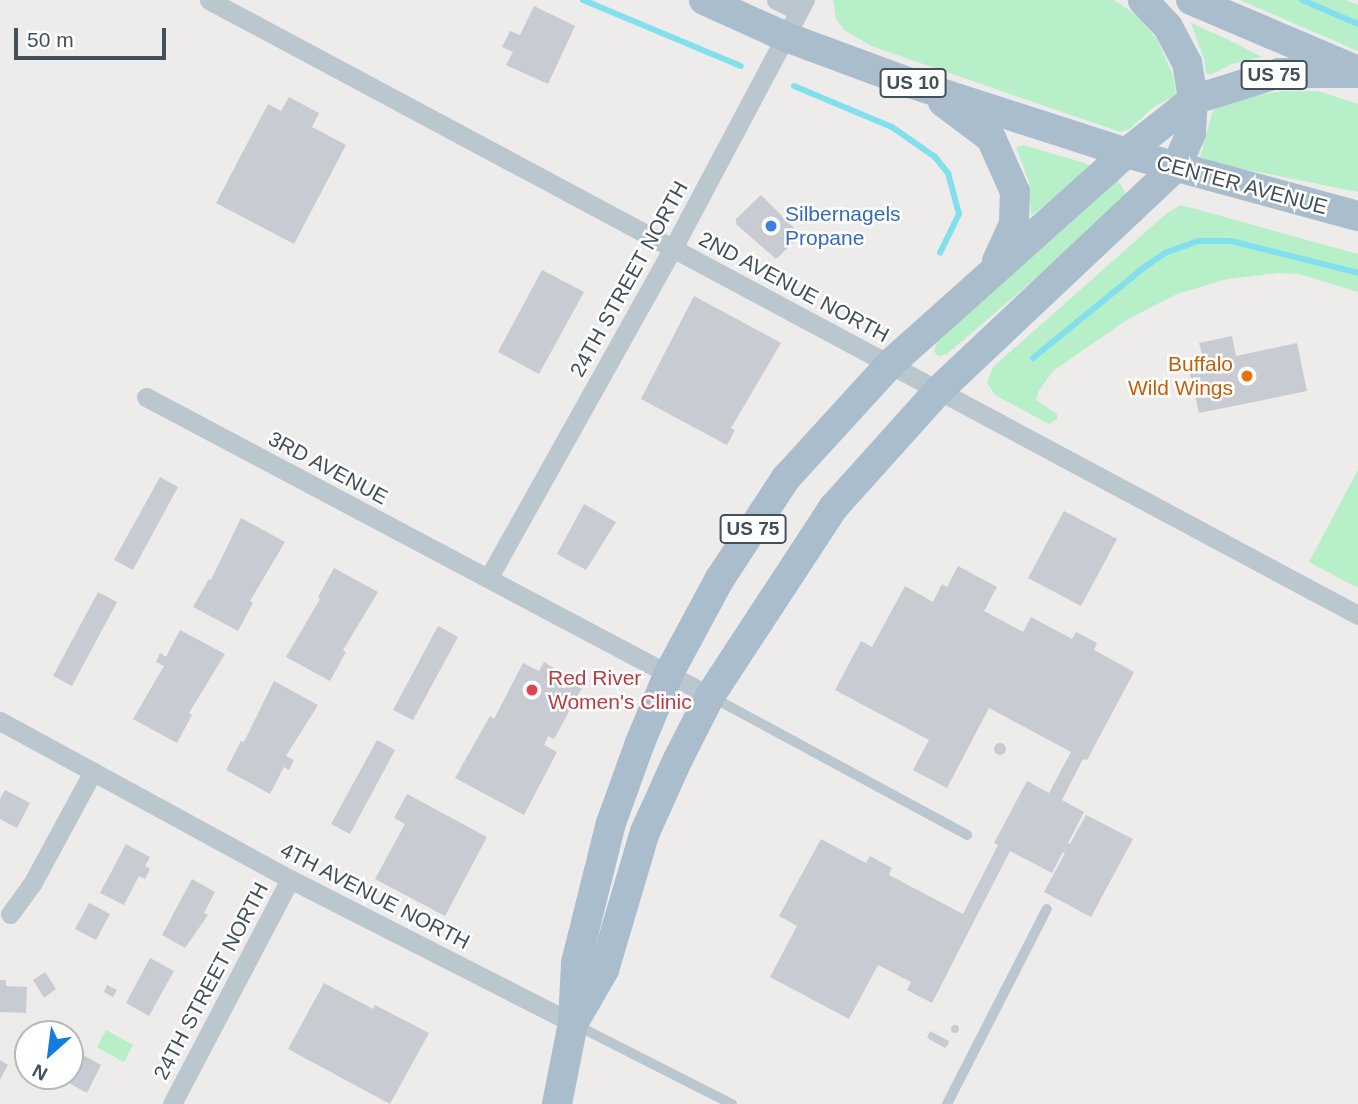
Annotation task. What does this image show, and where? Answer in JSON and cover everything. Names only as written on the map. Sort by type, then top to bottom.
[{"type":"main road","name":"US 10","points":[[704,0],[797,16],[913,83],[1126,153]]},
{"type":"main road","points":[[1143,0],[1168,27],[1188,62],[1194,100],[1191,133],[1176,167]]},
{"type":"main road","points":[[1191,0],[1358,72]]},
{"type":"main road","name":"US 75","points":[[557,1104],[573,1023],[576,963],[611,823],[669,673],[719,580],[786,478],[890,364],[993,269],[1126,153],[1194,100],[1279,73],[1358,72]]},
{"type":"main road","points":[[913,83],[963,115],[990,138],[1008,171],[1016,192],[1014,224],[993,269]]},
{"type":"main road","name":"CENTER AVENUE","points":[[1126,153],[1358,216]]},
{"type":"main road","name":"US 75","points":[[573,1023],[604,970],[645,832],[710,696],[833,508],[939,390],[1176,167]]},
{"type":"street","name":"2ND AVENUE NORTH","points":[[209,0],[1358,615]]},
{"type":"street","points":[[776,0],[797,16]]},
{"type":"street","name":"24TH STREET NORTH","points":[[489,577],[673,248],[797,16]]},
{"type":"street","name":"3RD AVENUE","points":[[146,397],[710,696]]},
{"type":"street","name":"4TH AVENUE NORTH","points":[[0,722],[290,879],[573,1023]]},
{"type":"street","points":[[10,914],[32,884],[93,771]]},
{"type":"street","name":"24TH STREET NORTH","points":[[172,1104],[290,879]]},
{"type":"lane","points":[[710,696],[967,835]]},
{"type":"lane","points":[[947,1104],[1047,909]]},
{"type":"lane","name":"4TH AVENUE NORTH","points":[[573,1023],[732,1104]]},
{"type":"green space","points":[[833,0],[1114,0],[1138,16],[1158,41],[1173,75],[1176,95],[1152,108],[1130,129],[1120,132],[871,46],[844,30],[836,19]]},
{"type":"green space","points":[[1240,0],[1346,0],[1358,5],[1358,51]]},
{"type":"green space","points":[[1191,23],[1262,57],[1232,64],[1210,75],[1206,73],[1204,59]]},
{"type":"green space","points":[[1284,91],[1318,91],[1358,104],[1358,192],[1224,165],[1200,157],[1213,110],[1244,97]]},
{"type":"green space","points":[[1023,145],[1092,167],[1031,216],[1029,182],[1016,147]]},
{"type":"green space","points":[[1116,178],[1129,198],[947,354],[939,356],[934,352],[937,342]]},
{"type":"green space","points":[[1181,205],[1358,254],[1358,292],[1299,274],[1279,273],[1227,279],[1177,294],[1128,319],[1053,371],[1038,392],[1036,400],[1057,414],[1057,419],[1049,424],[995,395],[987,382],[993,367],[1167,213]]},
{"type":"green space","points":[[1358,470],[1358,588],[1309,562]]},
{"type":"green space","points":[[106,1030],[133,1045],[124,1062],[97,1047]]},
{"type":"building","points":[[534,6],[575,26],[548,84],[506,65],[513,52],[502,47],[510,31],[520,35]]},
{"type":"building","points":[[289,97],[319,113],[312,127],[346,145],[294,244],[216,203],[268,104],[281,111]]},
{"type":"building","points":[[761,195],[801,235],[776,259],[736,224],[736,219]]},
{"type":"building","points":[[542,270],[584,292],[539,374],[498,352]]},
{"type":"building","points":[[694,296],[781,343],[731,428],[735,430],[727,445],[641,399]]},
{"type":"building","name":"Buffalo Wild Wings","points":[[1232,336],[1236,356],[1297,343],[1307,391],[1199,413],[1187,361],[1203,358],[1199,343]]},
{"type":"building","points":[[160,477],[178,487],[133,570],[114,560]]},
{"type":"building","points":[[584,504],[616,522],[586,570],[557,554]]},
{"type":"building","points":[[1064,511],[1117,539],[1081,606],[1028,578]]},
{"type":"building","points":[[241,518],[285,542],[250,601],[253,603],[238,631],[193,607],[209,579],[211,580]]},
{"type":"building","points":[[958,566],[997,587],[984,611],[1023,632],[1031,617],[1072,639],[1076,632],[1097,643],[1094,650],[1134,672],[1087,760],[1083,759],[1062,800],[1084,812],[1068,843],[1070,844],[1086,815],[1133,839],[1091,917],[1044,892],[1065,853],[1063,852],[1052,873],[1010,851],[932,1003],[907,990],[911,982],[878,965],[849,1019],[770,977],[797,926],[779,916],[821,839],[866,863],[870,856],[892,868],[889,875],[963,914],[998,845],[994,843],[1027,781],[1049,793],[1071,752],[989,708],[947,788],[913,770],[929,740],[835,690],[861,641],[872,647],[905,586],[933,602],[942,584],[947,587]]},
{"type":"building","points":[[334,568],[378,592],[343,650],[346,652],[330,681],[286,657],[320,599],[318,597]]},
{"type":"building","points":[[98,592],[117,602],[72,686],[53,676]]},
{"type":"building","points":[[438,626],[458,637],[413,720],[393,710]]},
{"type":"building","points":[[180,630],[225,654],[189,713],[192,715],[177,743],[133,719],[164,666],[156,662],[160,653],[166,657]]},
{"type":"building","points":[[544,662],[583,686],[554,739],[548,736],[544,745],[557,752],[524,815],[455,778],[490,716],[494,719],[523,663],[539,671]]},
{"type":"building","points":[[274,681],[318,705],[286,756],[294,760],[289,770],[284,767],[270,794],[226,770],[241,741],[244,742]]},
{"type":"building","points":[[377,740],[395,750],[350,834],[331,824]]},
{"type":"building","points":[[1000,743],[1006,749],[1000,755],[994,749]]},
{"type":"building","points":[[5,790],[30,803],[17,828],[0,819],[0,799]]},
{"type":"building","points":[[407,794],[487,837],[445,916],[375,879],[405,824],[394,818]]},
{"type":"building","points":[[126,844],[150,857],[145,866],[150,869],[145,879],[139,876],[124,905],[100,893]]},
{"type":"building","points":[[192,879],[215,892],[204,913],[208,915],[185,948],[162,935]]},
{"type":"building","points":[[89,903],[110,914],[96,940],[75,929]]},
{"type":"building","points":[[150,958],[174,971],[149,1016],[126,1003]]},
{"type":"building","points":[[45,972],[56,989],[44,998],[33,980]]},
{"type":"building","points":[[0,980],[6,980],[6,986],[27,987],[26,1013],[0,1012]]},
{"type":"building","points":[[324,983],[373,1009],[375,1005],[429,1033],[390,1104],[288,1049]]},
{"type":"building","points":[[107,985],[117,990],[113,997],[104,992]]},
{"type":"building","points":[[955,1025],[959,1029],[955,1033],[951,1029]]},
{"type":"building","points":[[930,1031],[949,1041],[948,1045],[945,1048],[927,1038]]},
{"type":"building","points":[[84,1055],[101,1065],[87,1093],[82,1090],[84,1090]]},
{"type":"building","points":[[0,1060],[8,1065],[0,1080]]},
{"type":"waterway","points":[[583,0],[741,66]]},
{"type":"waterway","points":[[1302,0],[1358,24]]},
{"type":"waterway","points":[[794,86],[892,127],[935,157],[948,173],[959,214],[940,253]]},
{"type":"waterway","points":[[1033,358],[1142,269],[1165,253],[1198,241],[1231,241],[1358,273]]},
{"type":"place","name":"Silbernagels Propane","points":[[771,226]]},
{"type":"place","name":"Buffalo Wild Wings","points":[[1247,376]]},
{"type":"place","name":"Red River Women's Clinic","points":[[532,690]]}]
